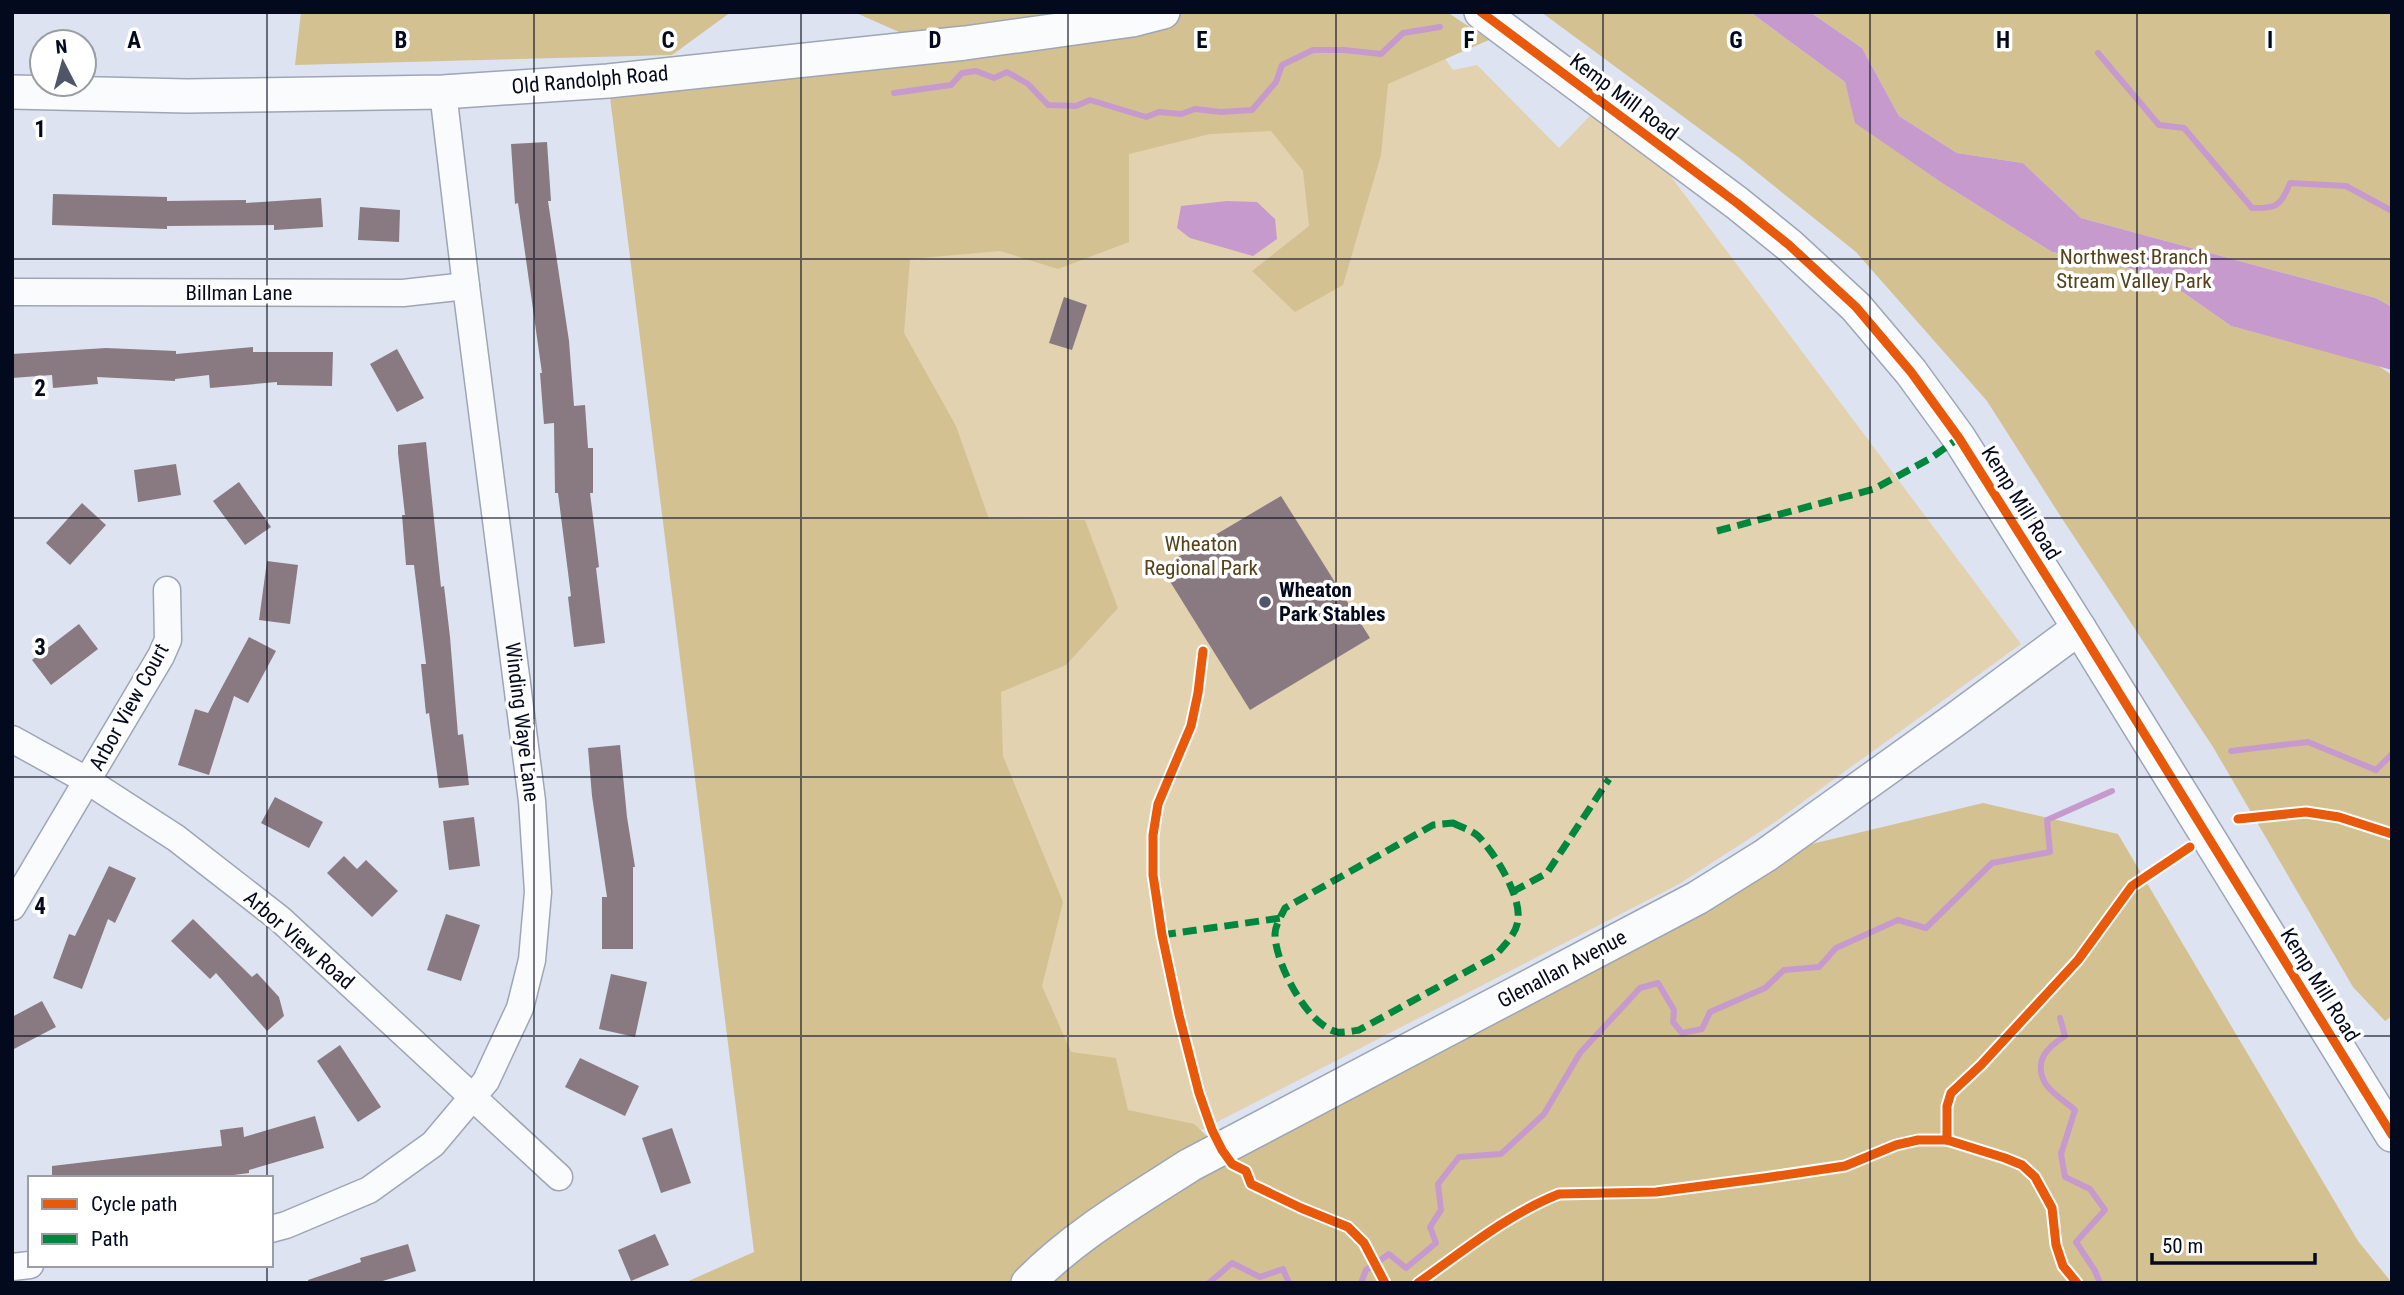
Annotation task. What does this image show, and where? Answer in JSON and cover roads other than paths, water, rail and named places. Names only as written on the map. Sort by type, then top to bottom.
[{"type":"street","name":"Old Randolph Road","points":[[12,92],[187,96],[443,92],[608,81],[965,43],[1132,20],[1163,12]]},
{"type":"street","name":"Kemp Mill Road","points":[[1481,12],[1737,203],[1788,245],[1856,307],[1911,372],[1959,438],[2079,628],[2392,1135]]},
{"type":"street","name":"Winding Waye Lane","points":[[273,1228],[286,1225],[369,1190],[433,1144],[486,1081],[520,1008],[532,960],[538,892],[532,801],[443,92]]},
{"type":"street","name":"Billman Lane","points":[[12,292],[390,293],[466,286]]},
{"type":"street","name":"Arbor View Court","points":[[12,907],[162,656],[168,640],[167,590]]},
{"type":"street","name":"Glenallan Avenue","points":[[1028,1283],[1046,1265],[1110,1216],[1190,1165],[1698,898],[1766,855],[2079,628]]},
{"type":"street","name":"Arbor View Road","points":[[12,739],[88,781],[176,838],[280,919],[559,1177]]},
{"type":"waterway","points":[[894,93],[951,85],[962,73],[976,71],[994,78],[1007,72],[1028,84],[1048,105],[1076,106],[1090,100],[1146,117],[1159,112],[1181,114],[1195,109],[1221,112],[1252,110],[1276,82],[1282,65],[1313,50],[1381,54],[1403,33],[1440,27]]},
{"type":"waterway","points":[[2098,53],[2159,125],[2184,128],[2252,208],[2267,208],[2277,204],[2284,197],[2290,183],[2346,186],[2392,211]]},
{"type":"waterway","points":[[2231,751],[2308,742],[2376,770],[2392,754]]},
{"type":"waterway","points":[[1361,1283],[1366,1270],[1389,1254],[1406,1268],[1436,1243],[1430,1227],[1441,1210],[1438,1184],[1459,1157],[1501,1154],[1544,1114],[1580,1053],[1640,988],[1658,983],[1674,1010],[1673,1022],[1682,1033],[1702,1029],[1710,1012],[1765,988],[1784,970],[1819,967],[1836,948],[1898,920],[1926,928],[1992,863],[2050,852],[2047,820],[2112,791]]},
{"type":"waterway","points":[[2060,1018],[2065,1036],[2044,1055],[2042,1075],[2051,1090],[2075,1110],[2061,1154],[2065,1177],[2090,1189],[2105,1210],[2076,1242],[2100,1283]]},
{"type":"waterway","points":[[1209,1283],[1232,1263],[1260,1277],[1283,1269],[1289,1283]]},
{"type":"place","name":"Wheaton Park Stables","points":[[1265,602]]},
{"type":"park label","name":"Northwest Branch Stream Valley Park","points":[[2134,269]]},
{"type":"park label","name":"Wheaton Regional Park","points":[[1201,556]]}]
